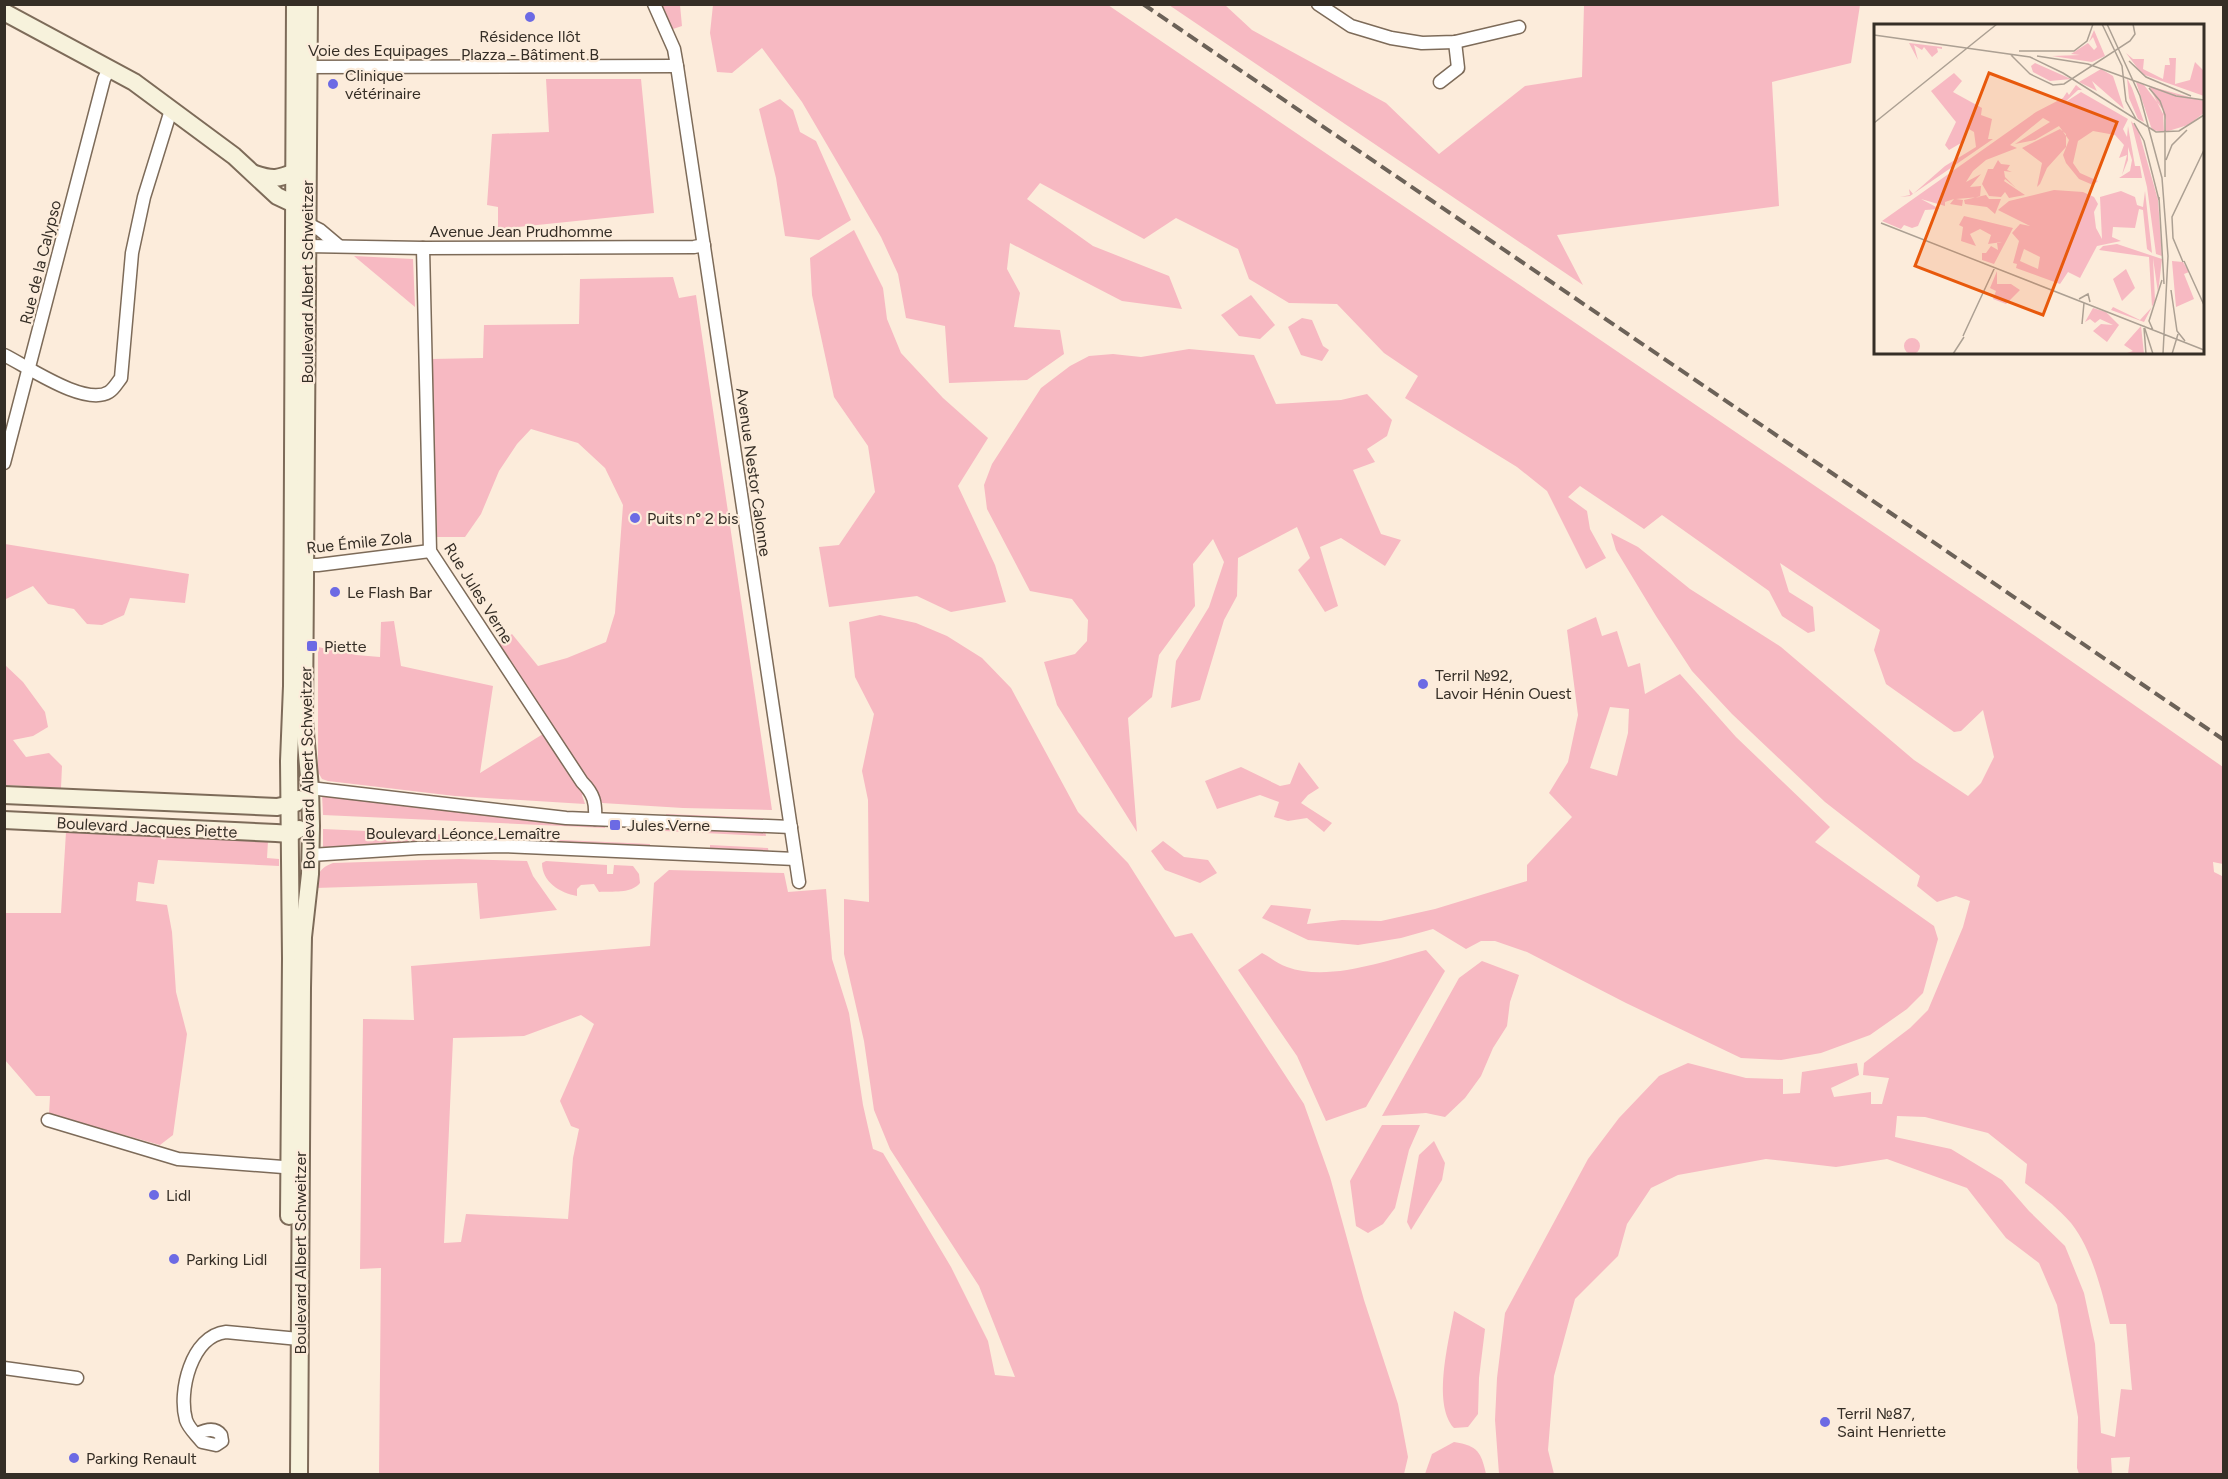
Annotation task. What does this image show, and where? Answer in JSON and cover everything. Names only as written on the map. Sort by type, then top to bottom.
[{"type":"main road","name":"Boulevard Albert Schweitzer","points":[[288,1474],[294,1339],[302,838],[300,796],[304,721],[299,565],[298,202],[301,172],[301,67],[295,4]]},
{"type":"main road","name":"Boulevard Albert Schweitzer","points":[[301,67],[309,4]]},
{"type":"main road","points":[[4,12],[134,82],[255,174],[277,196],[298,202]]},
{"type":"main road","name":"Boulevard Albert Schweitzer","points":[[295,1168],[303,937],[300,796],[295,717],[291,703],[299,565],[308,246],[308,224],[301,172]]},
{"type":"main road","points":[[255,174],[270,179],[301,172]]},
{"type":"main road","points":[[298,202],[301,220],[308,224]]},
{"type":"main road","points":[[298,202],[299,239],[308,246]]},
{"type":"main road","name":"Boulevard Jacques Piette","points":[[4,795],[270,807],[300,796]]},
{"type":"main road","name":"Boulevard Jacques Piette","points":[[4,820],[302,838]]},
{"type":"main road","name":"Boulevard Albert Schweitzer","points":[[294,1339],[299,1474]]},
{"type":"street","name":"Avenue Nestor Calonne","points":[[654,4],[674,49],[677,66],[799,882]]},
{"type":"street","points":[[1318,4],[1351,26],[1391,38],[1422,43],[1455,42],[1520,27]]},
{"type":"street","points":[[1440,82],[1458,68],[1455,42]]},
{"type":"street","name":"Voie des Equipages","points":[[301,67],[677,66]]},
{"type":"street","name":"Rue de la Calypso","points":[[4,463],[104,79],[109,69]]},
{"type":"street","points":[[4,355],[81,394],[93,396],[109,392],[121,378],[132,253],[144,196],[171,110]]},
{"type":"street","points":[[308,224],[320,230],[339,246]]},
{"type":"street","name":"Avenue Jean Prudhomme","points":[[308,246],[423,248],[704,245]]},
{"type":"street","name":"Rue Jules Verne","points":[[423,248],[430,551],[590,791],[595,802],[595,819]]},
{"type":"street","name":"Rue Émile Zola","points":[[299,565],[430,551]]},
{"type":"street","name":"Boulevard Léonce Lemaître","points":[[300,796],[595,819],[791,826]]},
{"type":"street","name":"Boulevard Léonce Lemaître","points":[[302,838],[407,848],[505,846],[795,859]]},
{"type":"street","points":[[48,1120],[178,1160],[295,1168]]},
{"type":"street","points":[[197,1434],[189,1427],[185,1406],[189,1370],[200,1345],[213,1335],[226,1332],[294,1339]]},
{"type":"street","points":[[4,1368],[77,1378]]},
{"type":"shaded area","points":[[659,5],[680,5],[682,26],[670,30]]},
{"type":"shaded area","points":[[713,5],[1108,5],[2015,622],[2223,767],[2223,864],[2213,862],[2214,872],[2224,877],[2223,1474],[2128,1474],[2130,1457],[2111,1458],[2112,1474],[2079,1474],[2077,1468],[2078,1417],[2057,1305],[2039,1263],[2006,1238],[1967,1188],[1887,1159],[1836,1167],[1766,1159],[1678,1175],[1651,1188],[1627,1224],[1618,1256],[1575,1299],[1554,1376],[1548,1450],[1554,1474],[1499,1474],[1495,1420],[1497,1378],[1505,1313],[1588,1159],[1619,1118],[1659,1076],[1688,1063],[1746,1078],[1783,1079],[1783,1094],[1800,1093],[1802,1072],[1857,1063],[1859,1075],[1831,1088],[1834,1097],[1871,1092],[1871,1104],[1882,1104],[1889,1078],[1863,1075],[1864,1063],[1910,1028],[1928,1010],[1963,927],[1970,901],[1956,896],[1937,902],[1917,886],[1920,876],[1825,802],[1732,714],[1692,671],[1616,550],[1611,533],[1638,547],[1690,589],[1781,647],[1914,760],[1968,796],[1981,783],[1994,757],[1983,710],[1961,731],[1954,732],[1886,684],[1874,650],[1880,630],[1780,563],[1789,592],[1813,607],[1815,631],[1808,633],[1782,616],[1769,591],[1662,515],[1644,529],[1580,486],[1568,497],[1587,511],[1590,529],[1606,558],[1586,569],[1547,491],[1517,467],[1405,398],[1418,376],[1384,353],[1337,304],[1289,303],[1249,279],[1238,249],[1176,218],[1144,239],[1040,183],[1027,199],[1093,246],[1169,276],[1182,309],[1122,301],[1010,243],[1007,269],[1020,293],[1014,327],[1060,330],[1064,354],[1027,380],[949,383],[945,326],[906,318],[898,274],[881,237],[802,102],[762,48],[732,73],[717,72],[710,33]],"holes":[[[1897,1116],[1925,1117],[1988,1133],[2027,1164],[2025,1183],[2060,1212],[2078,1233],[2095,1271],[2110,1324],[2126,1324],[2132,1390],[2121,1389],[2115,1437],[2101,1433],[2095,1344],[2084,1293],[2065,1246],[2029,1211],[2002,1180],[1951,1149],[1895,1137]]]},
{"type":"shaded area","points":[[1169,5],[1225,5],[1252,30],[1386,103],[1439,154],[1525,86],[1582,77],[1584,5],[1860,5],[1851,63],[1772,82],[1779,206],[1557,235],[1583,285]]},
{"type":"shaded area","points":[[546,79],[641,79],[654,213],[498,229],[498,207],[487,205],[492,134],[549,132]]},
{"type":"shaded area","points":[[780,99],[793,110],[800,132],[816,141],[851,220],[819,240],[785,236],[776,178],[759,109]]},
{"type":"shaded area","points":[[854,230],[883,288],[887,319],[901,353],[943,398],[988,438],[958,486],[995,565],[1006,602],[951,612],[917,596],[829,607],[819,547],[839,545],[875,492],[868,446],[834,397],[812,295],[810,258]]},
{"type":"shaded area","points":[[354,256],[413,259],[415,307]]},
{"type":"shaded area","points":[[673,277],[679,298],[696,295],[772,810],[602,803],[499,644],[512,634],[538,666],[567,658],[606,642],[615,613],[623,505],[605,468],[578,443],[531,429],[517,444],[499,471],[481,514],[465,537],[437,537],[431,359],[483,358],[484,325],[579,324],[580,279]]},
{"type":"shaded area","points":[[1251,295],[1275,325],[1260,339],[1239,336],[1221,315]]},
{"type":"shaded area","points":[[1302,318],[1312,320],[1323,346],[1329,350],[1322,361],[1301,355],[1288,327]]},
{"type":"shaded area","points":[[1189,349],[1254,355],[1276,404],[1341,400],[1367,394],[1392,420],[1387,436],[1367,449],[1375,462],[1353,470],[1381,534],[1401,540],[1385,566],[1341,538],[1320,547],[1338,606],[1325,612],[1298,570],[1310,558],[1297,527],[1238,558],[1237,596],[1224,620],[1200,700],[1171,708],[1176,661],[1209,607],[1224,562],[1213,539],[1193,564],[1195,606],[1159,655],[1152,697],[1128,718],[1137,832],[1057,705],[1044,662],[1075,654],[1087,641],[1088,620],[1072,599],[1030,591],[987,509],[984,485],[992,464],[1041,388],[1070,366],[1089,356],[1113,354],[1141,357]]},
{"type":"shaded area","points":[[5,544],[189,574],[185,603],[130,598],[124,615],[102,625],[87,624],[74,609],[48,604],[33,586],[6,599],[5,617]]},
{"type":"shaded area","points":[[880,615],[916,623],[947,636],[982,658],[1011,688],[1078,812],[1128,863],[1175,937],[1192,933],[1304,1104],[1330,1177],[1364,1300],[1398,1404],[1408,1457],[1404,1474],[379,1474],[381,1268],[360,1269],[363,1019],[414,1020],[411,966],[650,946],[654,883],[669,870],[784,873],[788,892],[826,889],[832,959],[849,1013],[863,1105],[873,1149],[883,1153],[951,1267],[988,1341],[995,1375],[1015,1377],[979,1286],[890,1149],[874,1110],[864,1041],[844,954],[844,899],[869,902],[868,800],[862,771],[874,714],[855,677],[849,622]],"holes":[[[581,1015],[594,1024],[560,1101],[571,1126],[579,1129],[573,1158],[568,1219],[466,1214],[461,1242],[444,1243],[453,1038],[524,1036]]]},
{"type":"shaded area","points":[[1596,617],[1602,636],[1617,631],[1628,667],[1640,663],[1645,694],[1680,674],[1736,737],[1830,827],[1815,842],[1934,926],[1938,939],[1923,993],[1907,1009],[1870,1035],[1821,1053],[1781,1060],[1741,1058],[1527,952],[1495,941],[1481,941],[1466,949],[1433,929],[1401,938],[1358,945],[1308,940],[1262,918],[1271,905],[1311,909],[1307,924],[1342,920],[1381,921],[1435,909],[1527,881],[1527,865],[1572,817],[1549,793],[1568,762],[1578,715],[1567,630]],"holes":[[[1610,707],[1629,709],[1628,733],[1617,776],[1590,768]]]},
{"type":"shaded area","points":[[394,621],[401,666],[493,686],[480,773],[543,734],[588,791],[582,795],[585,804],[455,796],[322,779],[318,772],[318,647],[356,655],[380,657],[381,622]]},
{"type":"shaded area","points":[[4,664],[23,682],[45,712],[48,727],[33,736],[13,740],[26,757],[49,753],[62,766],[61,788],[5,785]]},
{"type":"shaded area","points":[[1299,762],[1319,788],[1301,803],[1332,823],[1324,832],[1307,818],[1288,821],[1274,817],[1279,802],[1260,795],[1217,809],[1205,781],[1241,767],[1280,786],[1290,784]]},
{"type":"shaded area","points":[[322,794],[606,823],[605,828],[323,815]]},
{"type":"shaded area","points":[[666,814],[763,818],[764,823],[665,819]]},
{"type":"shaded area","points":[[665,825],[765,830],[766,836],[665,831]]},
{"type":"shaded area","points":[[323,829],[650,844],[650,849],[497,843],[323,848]]},
{"type":"shaded area","points":[[66,832],[268,841],[267,858],[279,859],[279,866],[158,860],[154,884],[138,882],[136,901],[167,905],[172,932],[176,992],[187,1034],[173,1135],[160,1145],[49,1114],[50,1096],[36,1096],[5,1060],[4,913],[61,913]]},
{"type":"shaded area","points":[[1163,841],[1184,857],[1208,860],[1217,873],[1200,883],[1165,870],[1151,851]]},
{"type":"shaded area","points":[[710,845],[768,848],[769,855],[710,852]]},
{"type":"shaded area","points":[[459,859],[527,861],[533,876],[557,910],[480,919],[477,883],[315,888],[320,872],[333,863]]},
{"type":"shaded area","points":[[546,861],[607,865],[607,874],[613,874],[614,865],[633,866],[639,874],[640,883],[632,889],[615,892],[599,892],[594,884],[581,885],[577,889],[577,896],[553,886],[543,870],[542,863]]},
{"type":"shaded area","points":[[1426,950],[1445,971],[1366,1107],[1326,1121],[1297,1056],[1238,970],[1262,953],[1287,967],[1320,972],[1356,968]]},
{"type":"shaded area","points":[[1482,961],[1519,975],[1510,1002],[1507,1026],[1493,1048],[1481,1076],[1465,1098],[1445,1117],[1426,1113],[1382,1116],[1459,978]]},
{"type":"shaded area","points":[[1382,1125],[1420,1125],[1409,1150],[1395,1208],[1383,1224],[1368,1233],[1356,1226],[1350,1181]]},
{"type":"shaded area","points":[[1434,1141],[1445,1163],[1442,1180],[1411,1230],[1407,1222],[1419,1155]]},
{"type":"shaded area","points":[[1454,1311],[1485,1329],[1479,1378],[1478,1414],[1468,1427],[1454,1428],[1447,1417],[1443,1388]]},
{"type":"shaded area","points":[[1454,1442],[1477,1451],[1486,1474],[1425,1474],[1432,1454]]},
{"type":"railway","points":[[1143,4],[2224,740]]},
{"type":"place","name":"Résidence Ilôt Plazza - Bâtiment B","points":[[530,17]]},
{"type":"place","name":"Clinique vétérinaire","points":[[333,84]]},
{"type":"place","name":"Puits n° 2 bis","points":[[635,518]]},
{"type":"place","name":"Le Flash Bar","points":[[335,592]]},
{"type":"place","name":"Piette","points":[[312,646]]},
{"type":"place","name":"Terril №92, Lavoir Hénin Ouest","points":[[1423,684]]},
{"type":"place","name":"Jules Verne","points":[[615,825]]},
{"type":"place","name":"Lidl","points":[[154,1195]]},
{"type":"place","name":"Parking Lidl","points":[[174,1259]]},
{"type":"place","name":"Terril №87, Saint Henriette","points":[[1825,1422]]},
{"type":"place","name":"Parking Renault","points":[[74,1458]]}]
